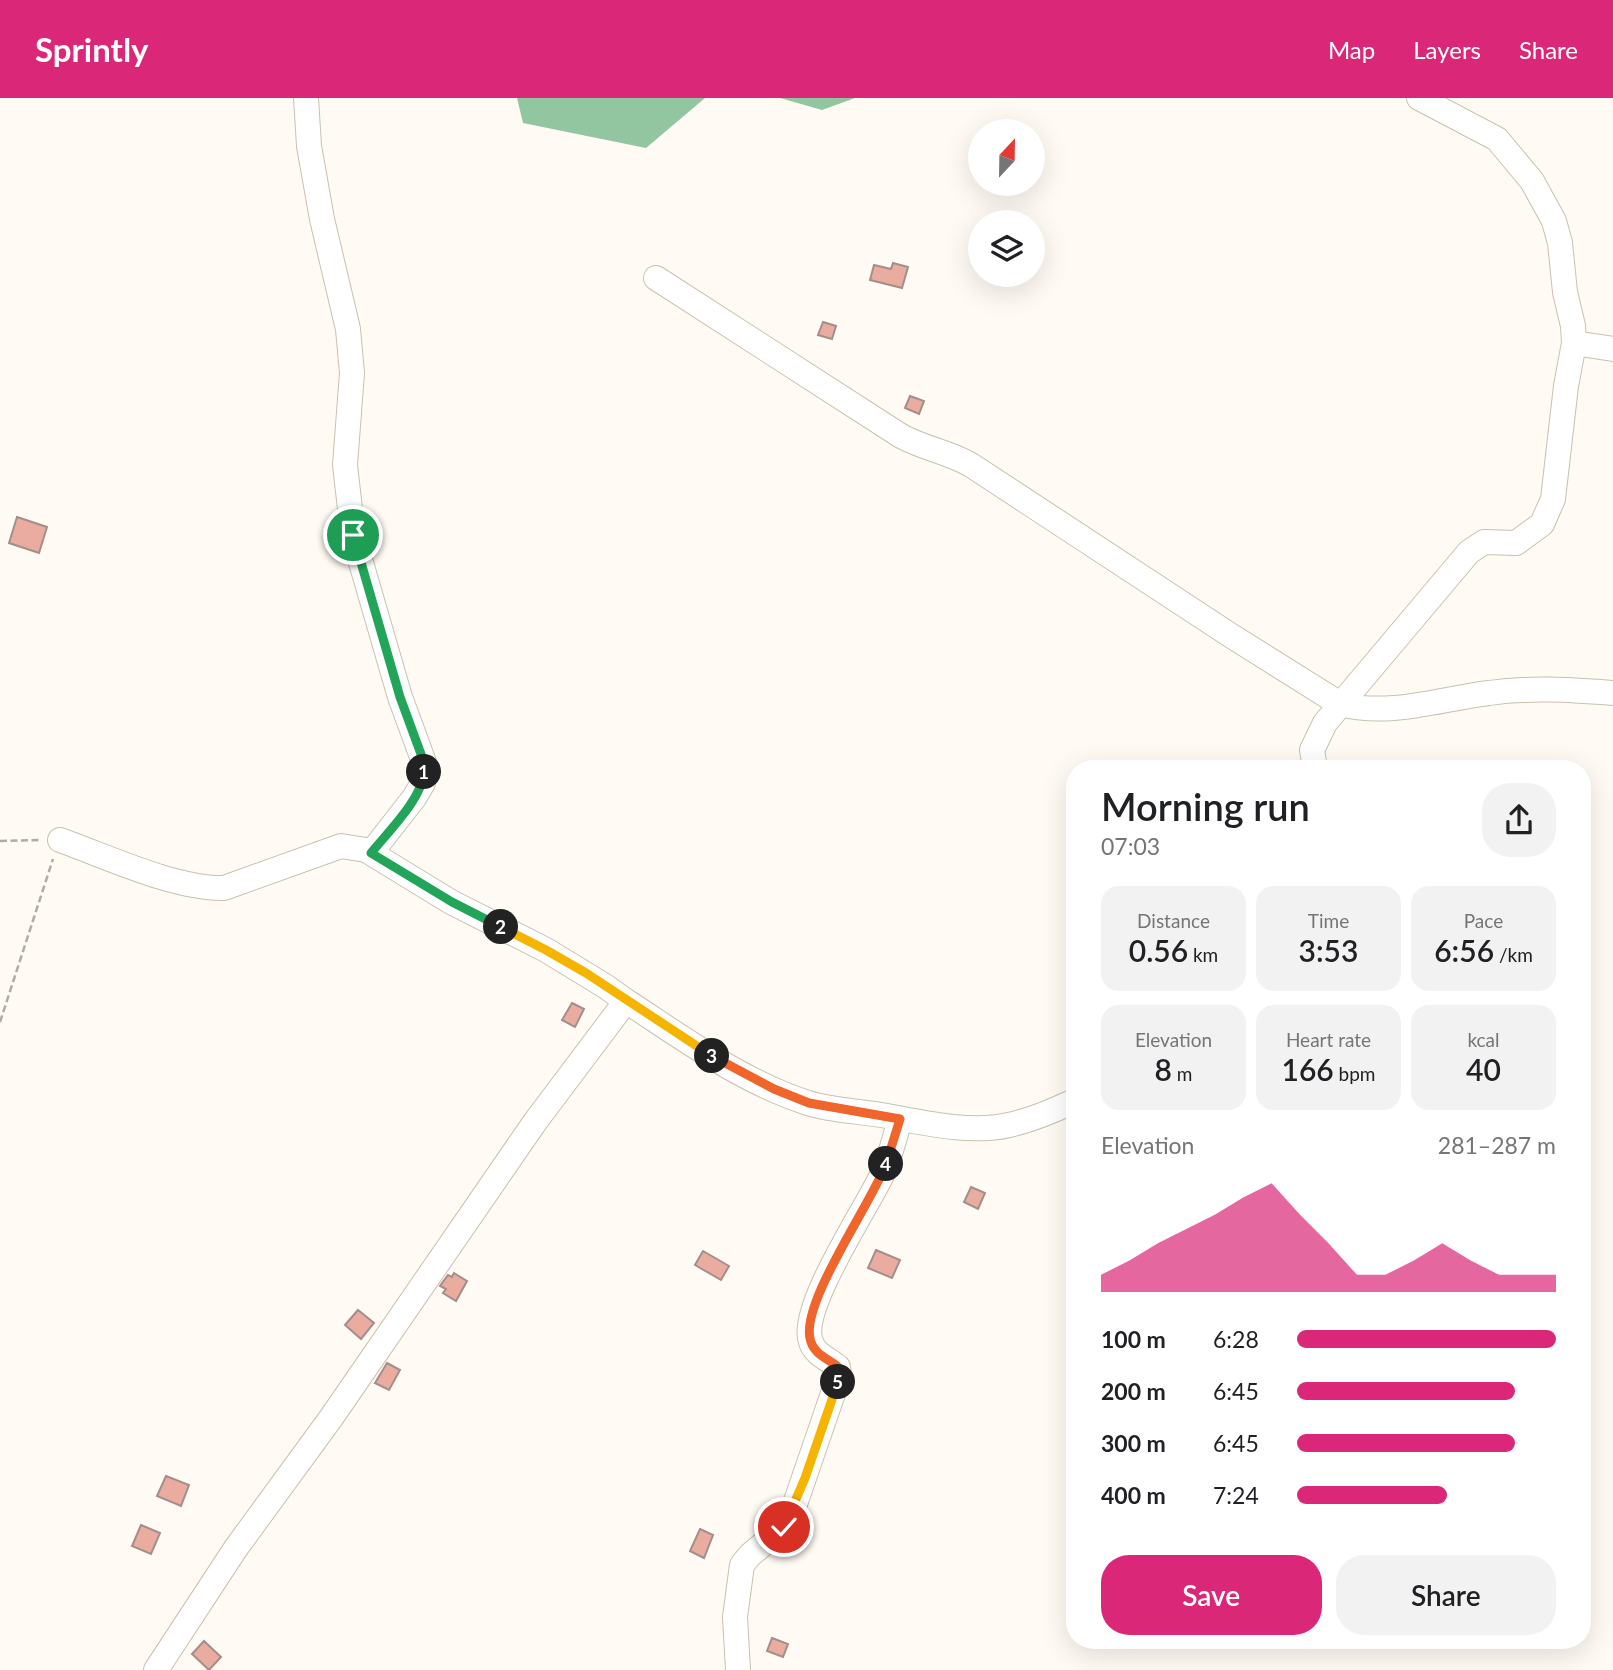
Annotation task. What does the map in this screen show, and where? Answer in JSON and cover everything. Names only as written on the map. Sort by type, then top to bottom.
[{"type":"street","points":[[306,98],[309,146],[319,206],[348,329],[352,373],[345,465],[353,535],[396,685],[425,765],[424,783],[371,853]]},
{"type":"street","points":[[1314,760],[1312,750],[1318,734],[1340,704],[1427,605],[1469,552],[1484,542],[1516,543],[1542,524],[1553,499],[1566,386],[1574,343],[1562,275],[1560,243],[1554,221],[1537,189],[1497,139],[1419,98]]},
{"type":"street","points":[[656,278],[901,436],[921,447],[961,459],[971,465],[1340,704],[1357,708],[1406,708],[1490,693],[1541,688],[1613,693]]},
{"type":"street","points":[[1574,343],[1613,349]]},
{"type":"street","points":[[60,840],[161,876],[196,887],[212,888],[224,888],[341,846],[371,853],[452,902],[586,973],[734,1069],[792,1097],[827,1107],[900,1119],[985,1128],[1008,1126],[1037,1118],[1066,1105]]},
{"type":"street","points":[[156,1670],[236,1548],[331,1418],[535,1122],[626,1001]]},
{"type":"street","points":[[738,1670],[735,1617],[742,1565],[784,1527],[794,1507],[839,1376],[838,1367],[820,1356],[811,1342],[811,1314],[883,1172],[900,1119]]},
{"type":"path","points":[[0,841],[60,840],[0,1022]]},
{"type":"green space","points":[[517,98],[705,98],[646,148],[523,123]]},
{"type":"green space","points":[[780,98],[855,98],[822,110]]},
{"type":"building","points":[[893,263],[908,267],[902,288],[870,280],[874,265],[891,269]]},
{"type":"building","points":[[823,322],[836,326],[832,339],[818,335]]},
{"type":"building","points":[[910,396],[924,401],[919,414],[905,408]]},
{"type":"building","points":[[17,517],[47,527],[39,553],[9,543]]},
{"type":"building","points":[[572,1003],[584,1009],[575,1027],[562,1020]]},
{"type":"building","points":[[971,1187],[985,1193],[978,1209],[964,1202]]},
{"type":"building","points":[[876,1250],[900,1260],[892,1278],[868,1268]]},
{"type":"building","points":[[703,1251],[729,1266],[721,1280],[695,1265]]},
{"type":"building","points":[[454,1273],[467,1281],[456,1301],[443,1293],[446,1289],[440,1286],[448,1275],[452,1277]]},
{"type":"building","points":[[358,1310],[374,1323],[361,1339],[345,1325]]},
{"type":"building","points":[[387,1363],[400,1370],[389,1390],[375,1383]]},
{"type":"building","points":[[166,1476],[189,1485],[181,1506],[157,1496]]},
{"type":"building","points":[[141,1525],[160,1533],[151,1554],[132,1546]]},
{"type":"building","points":[[700,1529],[713,1535],[704,1558],[690,1551]]},
{"type":"building","points":[[772,1638],[788,1644],[783,1657],[767,1651]]},
{"type":"building","points":[[204,1641],[221,1657],[209,1670],[192,1654]]},
{"type":"route","points":[[353,535],[400,697],[425,765],[424,783],[371,853],[452,902],[586,973],[734,1069],[809,1103],[900,1119],[883,1172],[811,1314],[811,1342],[820,1356],[838,1367],[839,1376],[805,1478],[784,1527]]}]
